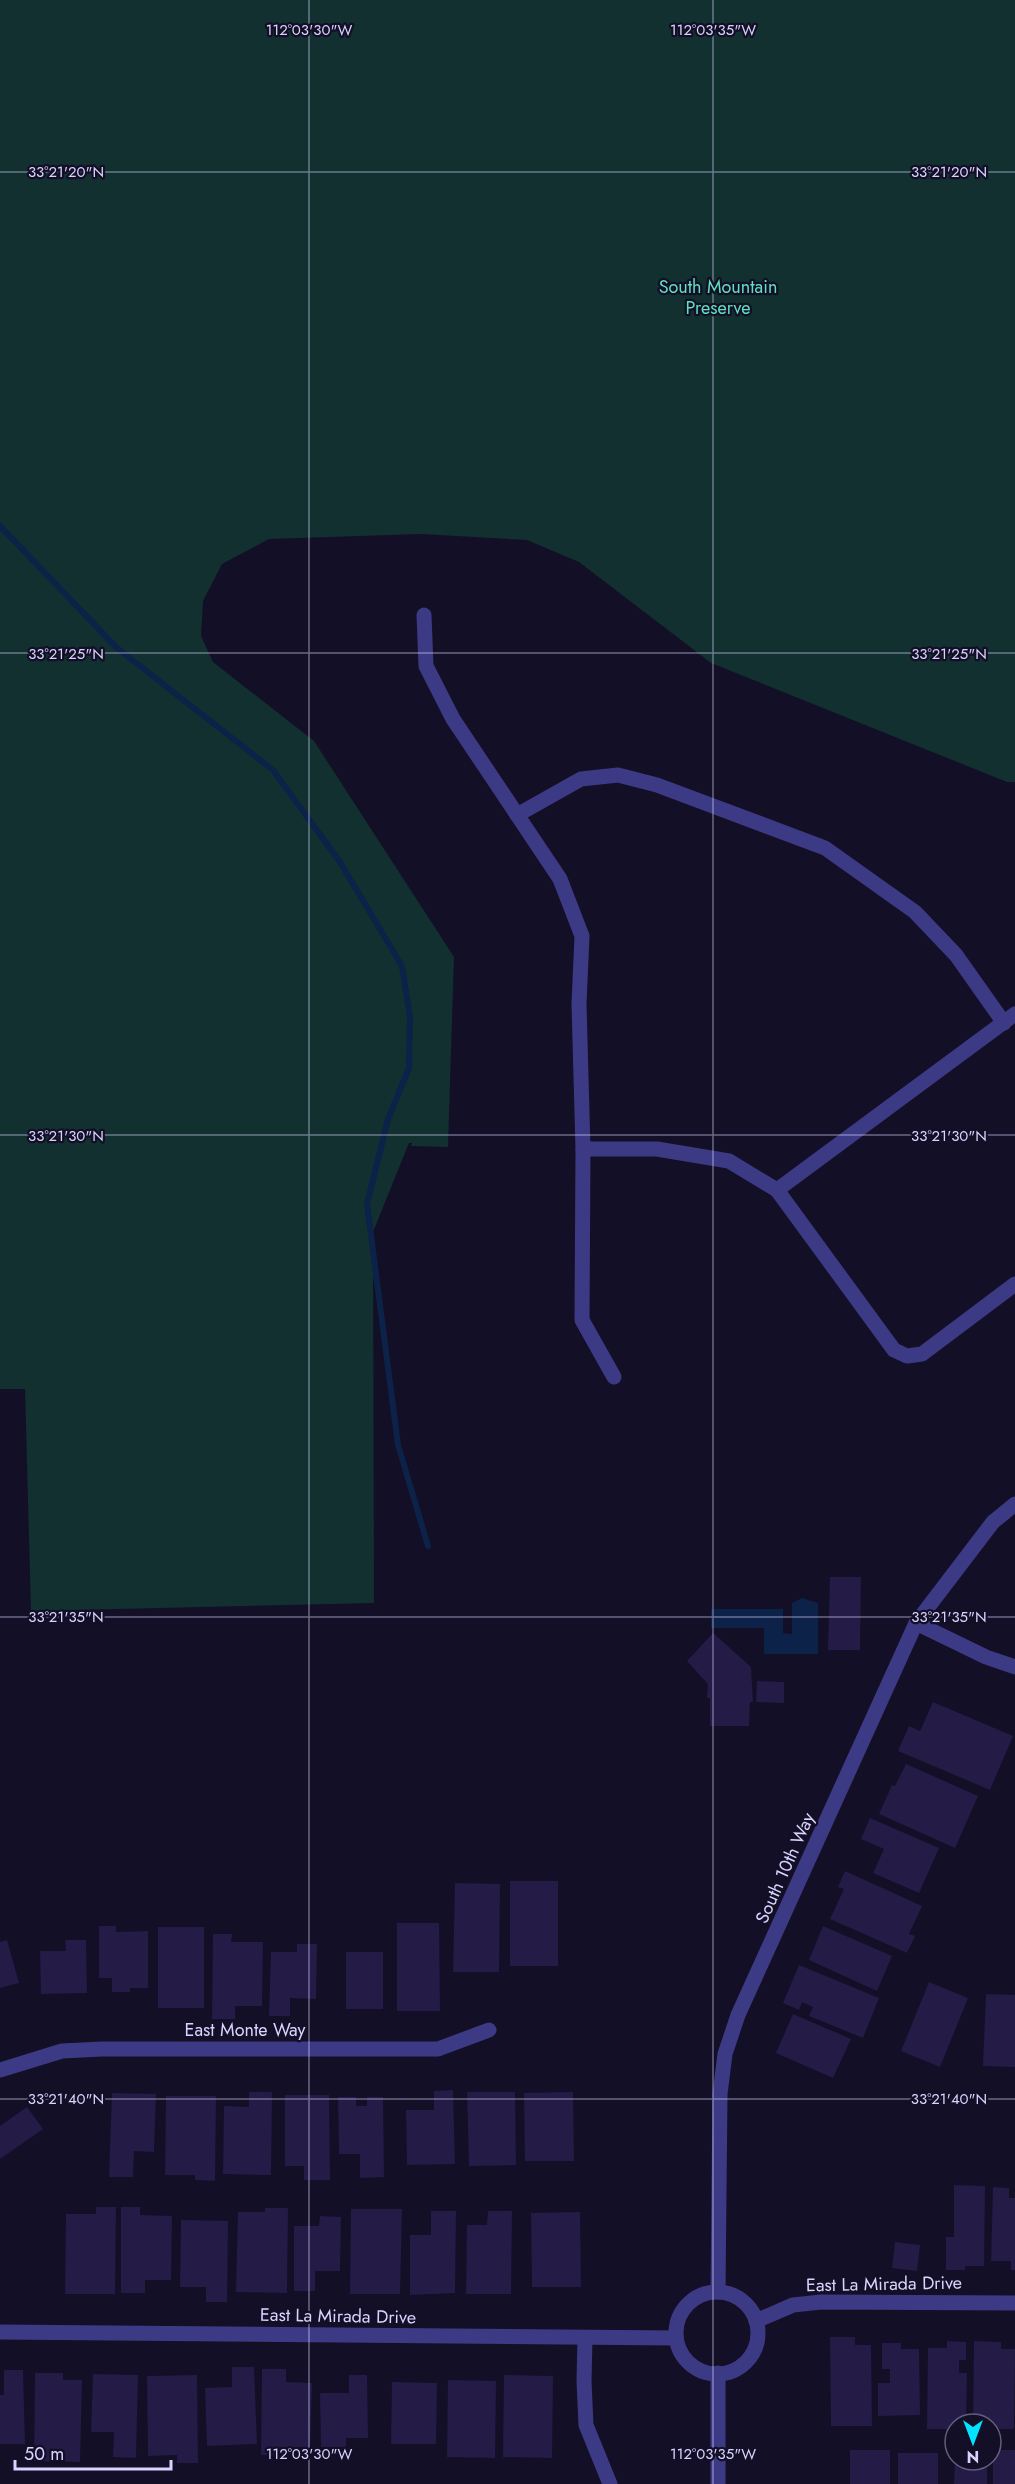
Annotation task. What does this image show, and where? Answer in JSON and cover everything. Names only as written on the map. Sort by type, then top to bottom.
[{"type":"street","points":[[424,615],[426,666],[453,719],[560,879],[582,936],[579,1004],[583,1149],[582,1320],[614,1377]]},
{"type":"street","points":[[518,815],[581,778],[618,775],[676,792],[825,848],[915,912],[956,955],[1009,1019],[777,1190]]},
{"type":"street","points":[[583,1149],[657,1149],[729,1161],[777,1190],[894,1350],[907,1356],[922,1354],[1015,1284]]},
{"type":"street","name":"South 10th Way","points":[[718,2292],[720,2094],[725,2054],[738,2015],[916,1623],[993,1522],[1015,1504]]},
{"type":"street","points":[[916,1623],[986,1657],[1015,1667]]},
{"type":"street","name":"East Monte Way","points":[[0,2070],[62,2051],[102,2049],[438,2049],[489,2030]]},
{"type":"street","points":[[718,2292],[738,2297],[752,2312],[756,2321],[758,2333],[756,2345],[750,2356],[736,2368],[718,2373],[696,2368],[686,2360],[676,2338],[680,2315],[686,2305],[696,2298],[718,2292]]},
{"type":"street","name":"East La Mirada Drive","points":[[756,2321],[793,2306],[821,2302],[1015,2303]]},
{"type":"street","name":"East La Mirada Drive","points":[[0,2332],[676,2338]]},
{"type":"street","points":[[585,2338],[586,2425],[610,2484]]},
{"type":"street","points":[[718,2373],[718,2484]]},
{"type":"green space","name":"South Mountain Preserve","points":[[0,0],[1015,0],[1015,782],[1007,782],[711,663],[579,562],[527,540],[421,534],[269,539],[222,564],[203,601],[201,636],[213,662],[314,741],[454,957],[448,1147],[411,1146],[412,1143],[409,1143],[373,1232],[374,1603],[31,1611],[25,1389],[0,1389]]},
{"type":"water","points":[[802,1598],[818,1603],[818,1654],[764,1654],[764,1628],[711,1628],[711,1609],[783,1609],[783,1633],[792,1634],[792,1603]]},
{"type":"building","points":[[830,1577],[861,1577],[860,1650],[828,1650]]},
{"type":"building","points":[[713,1633],[751,1667],[753,1702],[750,1702],[749,1726],[710,1726],[708,1684],[687,1661]]},
{"type":"building","points":[[757,1681],[784,1682],[784,1703],[756,1702]]},
{"type":"building","points":[[933,1702],[1013,1736],[990,1790],[898,1751],[909,1726],[920,1731]]},
{"type":"building","points":[[906,1764],[978,1796],[955,1848],[879,1814],[892,1785],[895,1786]]},
{"type":"building","points":[[870,1818],[939,1848],[919,1893],[873,1873],[884,1849],[861,1839]]},
{"type":"building","points":[[845,1871],[922,1906],[909,1934],[915,1936],[907,1953],[830,1919],[844,1889],[838,1887]]},
{"type":"building","points":[[510,1881],[558,1881],[558,1966],[510,1966]]},
{"type":"building","points":[[455,1883],[500,1884],[499,1972],[453,1972]]},
{"type":"building","points":[[397,1923],[439,1923],[440,2011],[397,2011]]},
{"type":"building","points":[[99,1926],[116,1926],[116,1932],[148,1931],[148,1988],[130,1988],[130,1992],[112,1992],[112,1978],[99,1978]]},
{"type":"building","points":[[823,1926],[892,1956],[877,1991],[809,1960]]},
{"type":"building","points":[[158,1927],[204,1927],[204,2008],[158,2008]]},
{"type":"building","points":[[213,1934],[232,1934],[231,1942],[263,1942],[262,2006],[235,2006],[235,2019],[212,2019]]},
{"type":"building","points":[[7,1940],[19,1983],[0,1988],[0,1942]]},
{"type":"building","points":[[65,1940],[86,1940],[87,1993],[41,1994],[40,1951],[66,1951]]},
{"type":"building","points":[[297,1944],[317,1944],[316,1999],[290,1998],[290,2016],[269,2016],[271,1952],[297,1952]]},
{"type":"building","points":[[346,1952],[383,1952],[383,2009],[346,2009]]},
{"type":"building","points":[[799,1965],[879,1998],[863,2038],[809,2016],[813,2007],[802,2002],[799,2010],[783,2003]]},
{"type":"building","points":[[929,1982],[968,1998],[940,2067],[901,2051]]},
{"type":"building","points":[[986,1994],[1015,1995],[1015,2067],[983,2066]]},
{"type":"building","points":[[793,2014],[851,2039],[833,2078],[776,2053]]},
{"type":"building","points":[[453,2090],[455,2164],[407,2165],[406,2110],[434,2110],[434,2091]]},
{"type":"building","points":[[249,2092],[272,2092],[271,2175],[223,2174],[224,2106],[249,2107]]},
{"type":"building","points":[[467,2092],[515,2092],[516,2165],[469,2166]]},
{"type":"building","points":[[573,2092],[574,2161],[525,2161],[524,2093]]},
{"type":"building","points":[[112,2093],[156,2094],[154,2152],[134,2151],[133,2177],[109,2177]]},
{"type":"building","points":[[285,2095],[329,2095],[330,2180],[304,2180],[304,2166],[285,2166]]},
{"type":"building","points":[[166,2096],[216,2096],[215,2181],[195,2180],[195,2175],[165,2175]]},
{"type":"building","points":[[338,2097],[356,2097],[356,2106],[367,2106],[367,2097],[383,2097],[384,2177],[360,2178],[360,2154],[339,2154]]},
{"type":"building","points":[[27,2107],[43,2129],[0,2159],[0,2126]]},
{"type":"building","points":[[954,2185],[985,2186],[984,2266],[965,2266],[965,2270],[946,2270],[946,2237],[954,2237]]},
{"type":"building","points":[[993,2187],[1009,2188],[1009,2198],[1015,2198],[1015,2270],[1011,2270],[1011,2261],[991,2261]]},
{"type":"building","points":[[96,2207],[116,2207],[115,2294],[65,2294],[66,2214],[96,2214]]},
{"type":"building","points":[[121,2207],[140,2207],[140,2215],[172,2216],[171,2280],[145,2280],[145,2293],[121,2293]]},
{"type":"building","points":[[265,2208],[288,2208],[287,2293],[236,2292],[238,2212],[265,2212]]},
{"type":"building","points":[[351,2209],[402,2209],[400,2294],[350,2294]]},
{"type":"building","points":[[431,2211],[456,2211],[455,2293],[410,2295],[410,2235],[431,2235]]},
{"type":"building","points":[[488,2211],[512,2211],[511,2294],[466,2294],[467,2225],[487,2225]]},
{"type":"building","points":[[580,2212],[581,2287],[532,2287],[531,2213]]},
{"type":"building","points":[[320,2216],[341,2217],[340,2271],[315,2271],[315,2291],[294,2291],[294,2226],[319,2226]]},
{"type":"building","points":[[181,2220],[228,2221],[227,2302],[206,2302],[206,2287],[180,2287]]},
{"type":"building","points":[[895,2242],[920,2245],[917,2271],[892,2268]]},
{"type":"building","points":[[830,2337],[855,2337],[855,2345],[871,2345],[872,2426],[831,2426]]},
{"type":"building","points":[[947,2341],[966,2342],[966,2360],[959,2360],[959,2373],[967,2373],[966,2412],[943,2412],[943,2429],[927,2429],[928,2348],[947,2348]]},
{"type":"building","points":[[974,2341],[1001,2342],[1001,2349],[1015,2349],[1014,2429],[1003,2429],[1003,2412],[973,2412]]},
{"type":"building","points":[[882,2343],[901,2343],[901,2349],[919,2349],[920,2415],[878,2416],[878,2383],[890,2383],[890,2369],[882,2369]]},
{"type":"building","points":[[232,2367],[254,2367],[257,2444],[207,2446],[205,2388],[232,2387]]},
{"type":"building","points":[[262,2369],[286,2369],[286,2382],[312,2383],[310,2447],[280,2447],[279,2455],[261,2455]]},
{"type":"building","points":[[4,2370],[23,2370],[25,2444],[0,2444],[0,2395],[4,2395]]},
{"type":"building","points":[[35,2373],[63,2373],[63,2380],[82,2380],[80,2462],[34,2461]]},
{"type":"building","points":[[93,2374],[138,2375],[136,2458],[113,2457],[114,2432],[91,2432]]},
{"type":"building","points":[[197,2375],[198,2463],[177,2463],[177,2455],[148,2456],[147,2376]]},
{"type":"building","points":[[349,2375],[367,2375],[368,2438],[346,2438],[346,2447],[321,2447],[320,2393],[349,2393]]},
{"type":"building","points":[[504,2375],[553,2376],[552,2458],[503,2457]]},
{"type":"building","points":[[448,2380],[496,2381],[495,2458],[447,2457]]},
{"type":"building","points":[[392,2382],[437,2383],[436,2444],[391,2444]]},
{"type":"building","points":[[850,2450],[890,2450],[890,2484],[850,2484]]},
{"type":"building","points":[[1003,2450],[1015,2450],[1015,2484],[993,2484],[993,2472],[1003,2472]]},
{"type":"building","points":[[898,2453],[938,2453],[938,2484],[898,2484]]},
{"type":"building","points":[[954,2472],[987,2472],[987,2484],[954,2484]]},
{"type":"waterway","points":[[0,526],[117,648],[273,770],[340,862],[402,966],[410,1017],[409,1068],[388,1119],[367,1204],[398,1445],[428,1546]]}]
